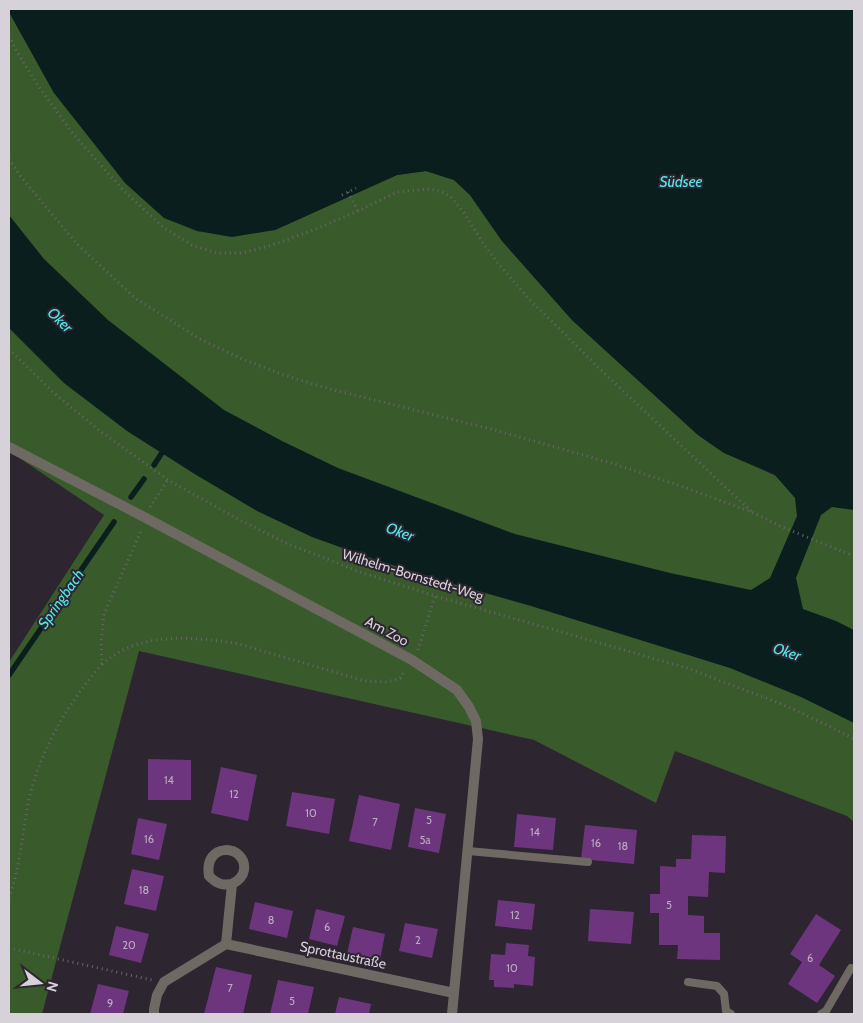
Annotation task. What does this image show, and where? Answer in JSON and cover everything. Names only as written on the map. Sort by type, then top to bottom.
[{"type":"street","name":"Am Zoo","points":[[9,448],[146,518],[412,660],[456,690],[469,707],[476,721],[478,739],[452,1014]]},
{"type":"street","points":[[154,1014],[157,994],[164,982],[226,944],[232,884]]},
{"type":"street","name":"Sprottaustraße","points":[[226,944],[454,993]]},
{"type":"lane","points":[[468,850],[588,862]]},
{"type":"lane","points":[[820,1014],[826,1011],[851,968]]},
{"type":"lane","points":[[688,982],[717,986],[724,994],[726,1011],[731,1014]]},
{"type":"path","points":[[9,36],[39,87],[74,135],[124,191],[164,228],[192,245],[217,253],[242,253],[270,246],[358,211],[397,192],[431,189],[451,197],[497,262],[527,297],[604,373],[752,512]]},
{"type":"path","points":[[9,159],[21,177],[77,244],[135,298],[216,347],[281,374],[330,389],[495,430],[612,463],[752,512],[782,527],[854,556]]},
{"type":"path","points":[[342,195],[356,188]]},
{"type":"path","points":[[348,192],[358,211]]},
{"type":"path","name":"Wilhelm-Bornstedt-Weg","points":[[9,349],[70,407],[168,480],[286,543],[363,573],[435,596],[687,668],[784,705],[854,740]]},
{"type":"path","points":[[102,664],[101,643],[104,614],[141,533],[151,506],[168,480]]},
{"type":"path","points":[[9,898],[18,864],[29,803],[40,764],[52,735],[76,696],[102,664],[116,653],[131,646],[168,638],[185,637],[218,640],[246,646],[365,681],[387,682],[400,678],[418,651],[435,596]]},
{"type":"path","points":[[9,948],[164,982]]},
{"type":"green space","points":[[9,12],[54,93],[275,230],[397,175],[426,171],[454,180],[470,195],[502,241],[572,320],[698,435],[724,453],[854,510],[854,822],[847,816],[675,751],[656,803],[534,740],[139,651],[42,1014],[9,1014],[9,662],[104,515],[9,451]]},
{"type":"water","name":"Südsee","points":[[9,9],[854,9],[854,510],[832,507],[821,515],[796,578],[803,609],[854,630],[854,723],[801,697],[730,668],[531,606],[425,576],[312,537],[257,511],[193,473],[127,431],[64,383],[9,328],[9,215],[44,259],[108,320],[224,410],[338,468],[515,534],[670,573],[751,590],[770,578],[797,516],[795,498],[774,474],[724,453],[698,435],[572,320],[502,241],[470,195],[454,180],[426,171],[397,175],[275,230],[232,237],[197,231],[164,218],[125,183],[54,93]]},
{"type":"building","points":[[148,759],[191,760],[191,800],[148,800]]},
{"type":"building","points":[[221,767],[257,775],[248,821],[211,813]]},
{"type":"building","points":[[292,792],[335,799],[329,834],[286,826]]},
{"type":"building","points":[[359,795],[400,804],[391,850],[349,841]]},
{"type":"building","points":[[415,808],[446,814],[439,853],[408,847]]},
{"type":"building","points":[[517,814],[556,818],[553,850],[514,847]]},
{"type":"building","points":[[138,818],[167,824],[159,860],[131,854]]},
{"type":"building","points":[[585,825],[637,830],[634,864],[581,859]]},
{"type":"building","points":[[692,835],[726,836],[725,873],[709,872],[708,897],[688,896],[688,915],[704,916],[704,933],[720,933],[720,960],[677,959],[678,945],[659,945],[659,913],[650,913],[650,894],[660,894],[660,866],[676,867],[676,859],[691,859]]},
{"type":"building","points":[[132,869],[164,876],[156,911],[124,904]]},
{"type":"building","points":[[498,900],[535,904],[532,930],[495,926]]},
{"type":"building","points":[[255,902],[293,911],[287,938],[249,929]]},
{"type":"building","points":[[316,909],[345,916],[337,946],[309,939]]},
{"type":"building","points":[[590,909],[634,912],[631,944],[588,941]]},
{"type":"building","points":[[816,914],[841,930],[819,965],[835,976],[817,1003],[788,984],[802,962],[790,954]]},
{"type":"building","points":[[405,923],[438,929],[432,958],[399,951]]},
{"type":"building","points":[[116,926],[149,934],[141,963],[109,955]]},
{"type":"building","points":[[353,927],[385,934],[380,960],[347,954]]},
{"type":"building","points":[[506,943],[529,945],[528,956],[535,957],[533,986],[514,984],[514,988],[494,987],[494,980],[489,980],[491,954],[505,955]]},
{"type":"building","points":[[216,967],[252,975],[243,1014],[204,1014]]},
{"type":"building","points":[[278,980],[314,987],[308,1014],[270,1014]]},
{"type":"building","points":[[98,984],[129,991],[123,1014],[90,1014]]},
{"type":"building","points":[[339,997],[371,1004],[369,1014],[335,1014]]},
{"type":"waterway","name":"Springbach","points":[[154,465],[165,448]]},
{"type":"waterway","name":"Springbach","points":[[131,497],[144,479]]},
{"type":"waterway","name":"Springbach","points":[[9,675],[114,522]]},
{"type":"water label","name":"Oker","points":[[60,320]]},
{"type":"water label","name":"Oker","points":[[400,532]]},
{"type":"water label","name":"Oker","points":[[787,652]]}]
